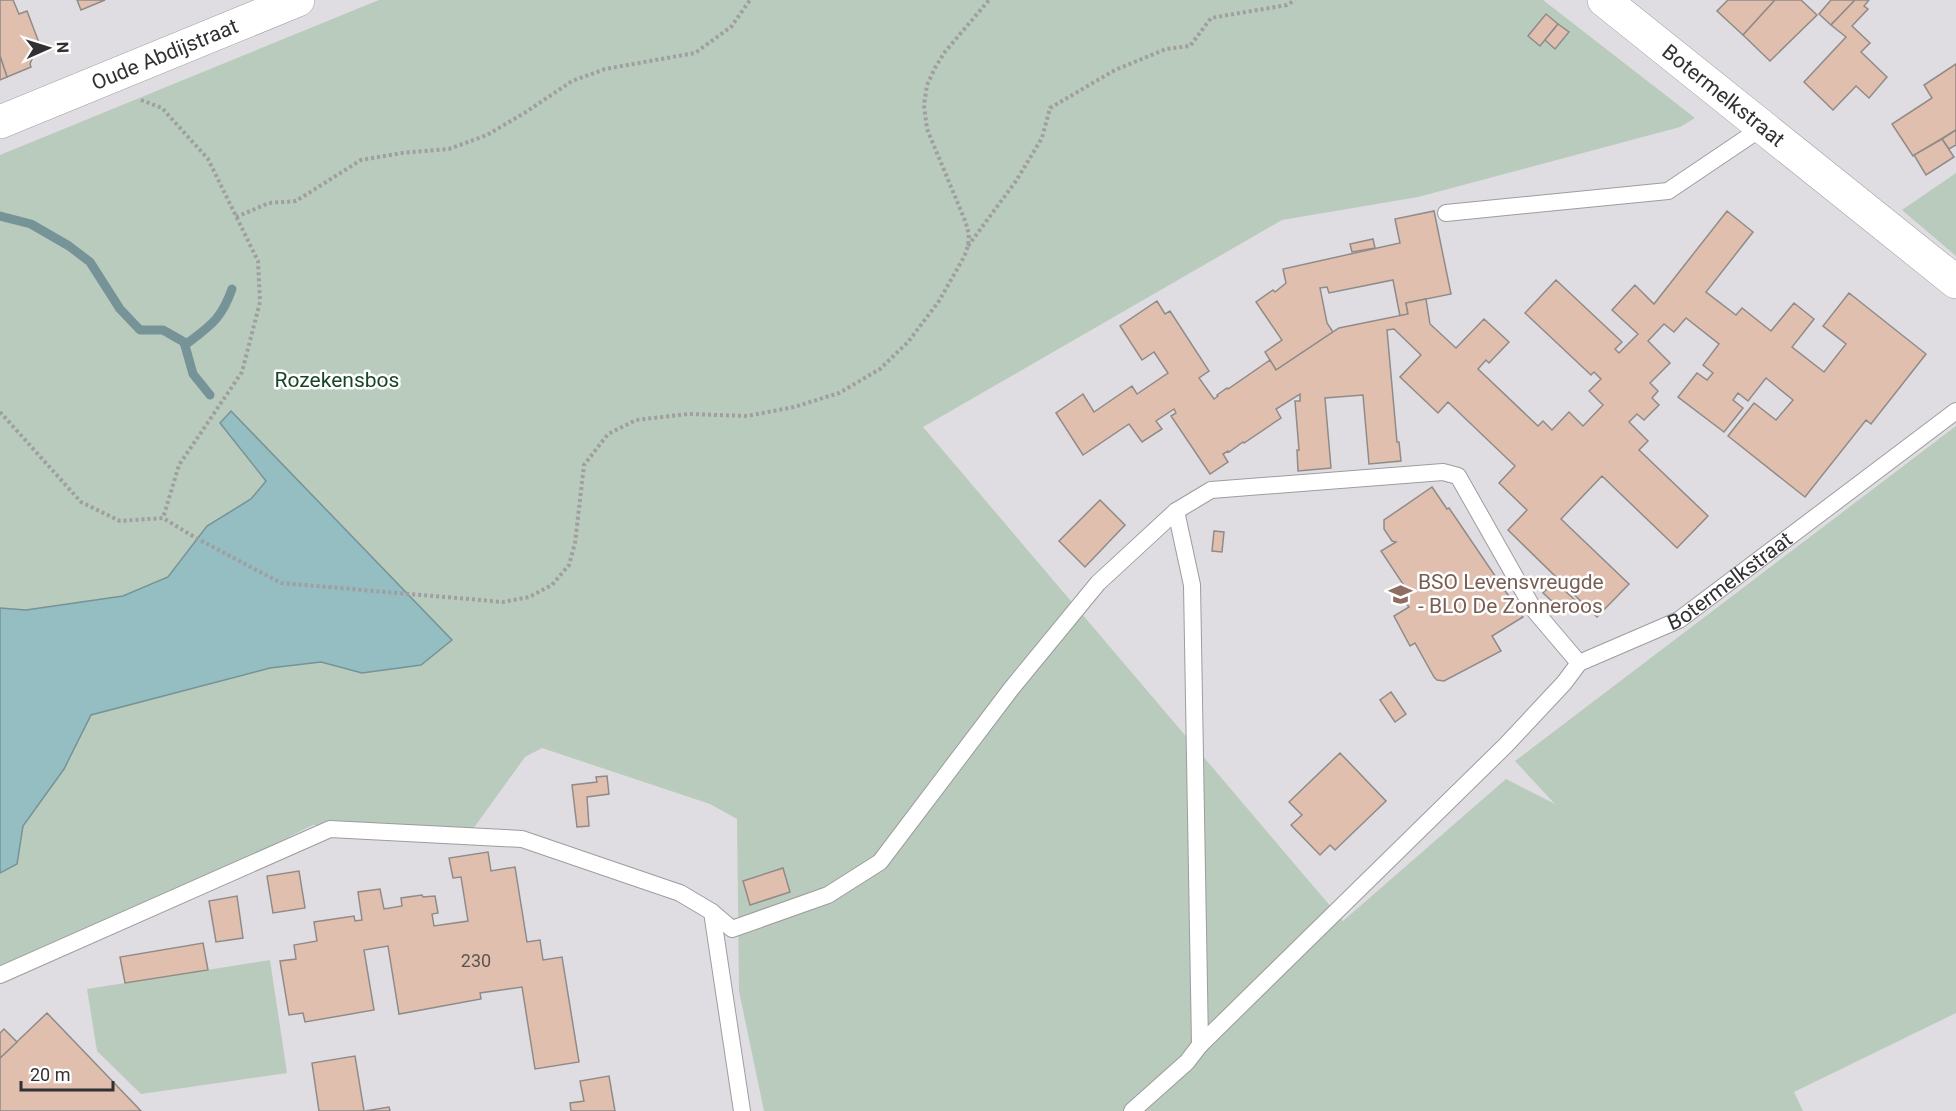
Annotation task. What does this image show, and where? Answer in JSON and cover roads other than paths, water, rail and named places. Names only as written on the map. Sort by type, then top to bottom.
[{"type":"street","name":"Oude Abdijstraat","points":[[0,122],[298,0]]},
{"type":"street","name":"Botermelkstraat","points":[[1604,0],[1956,282]]},
{"type":"lane","points":[[1446,213],[1668,191],[1763,127]]},
{"type":"lane","name":"Botermelkstraat","points":[[1132,1111],[1187,1062],[1200,1045],[1506,745],[1564,683],[1579,663],[1679,620],[1956,411]]},
{"type":"lane","points":[[0,975],[330,829],[522,839],[680,893],[712,912],[732,929],[828,895],[880,862],[1011,689],[1098,583],[1176,511],[1211,490],[1443,472],[1458,476],[1534,609],[1579,663]]},
{"type":"lane","points":[[1176,511],[1192,585],[1200,1045]]},
{"type":"lane","points":[[712,912],[742,1111]]},
{"type":"water","points":[[231,411],[452,640],[421,665],[362,673],[321,662],[270,668],[91,715],[64,769],[23,826],[17,864],[0,873],[0,608],[26,610],[123,596],[168,577],[207,526],[251,499],[266,481],[220,423]]},
{"type":"waterway","points":[[0,216],[31,224],[69,246],[90,262],[120,309],[140,330],[163,330],[184,342],[193,374],[210,395]]},
{"type":"waterway","points":[[185,345],[214,322],[224,308],[232,289]]},
{"type":"place","name":"BSO Levensvreugde - BLO De Zonneroos","points":[[1400,594]]},
{"type":"park label","name":"Rozekensbos","points":[[337,380]]}]
